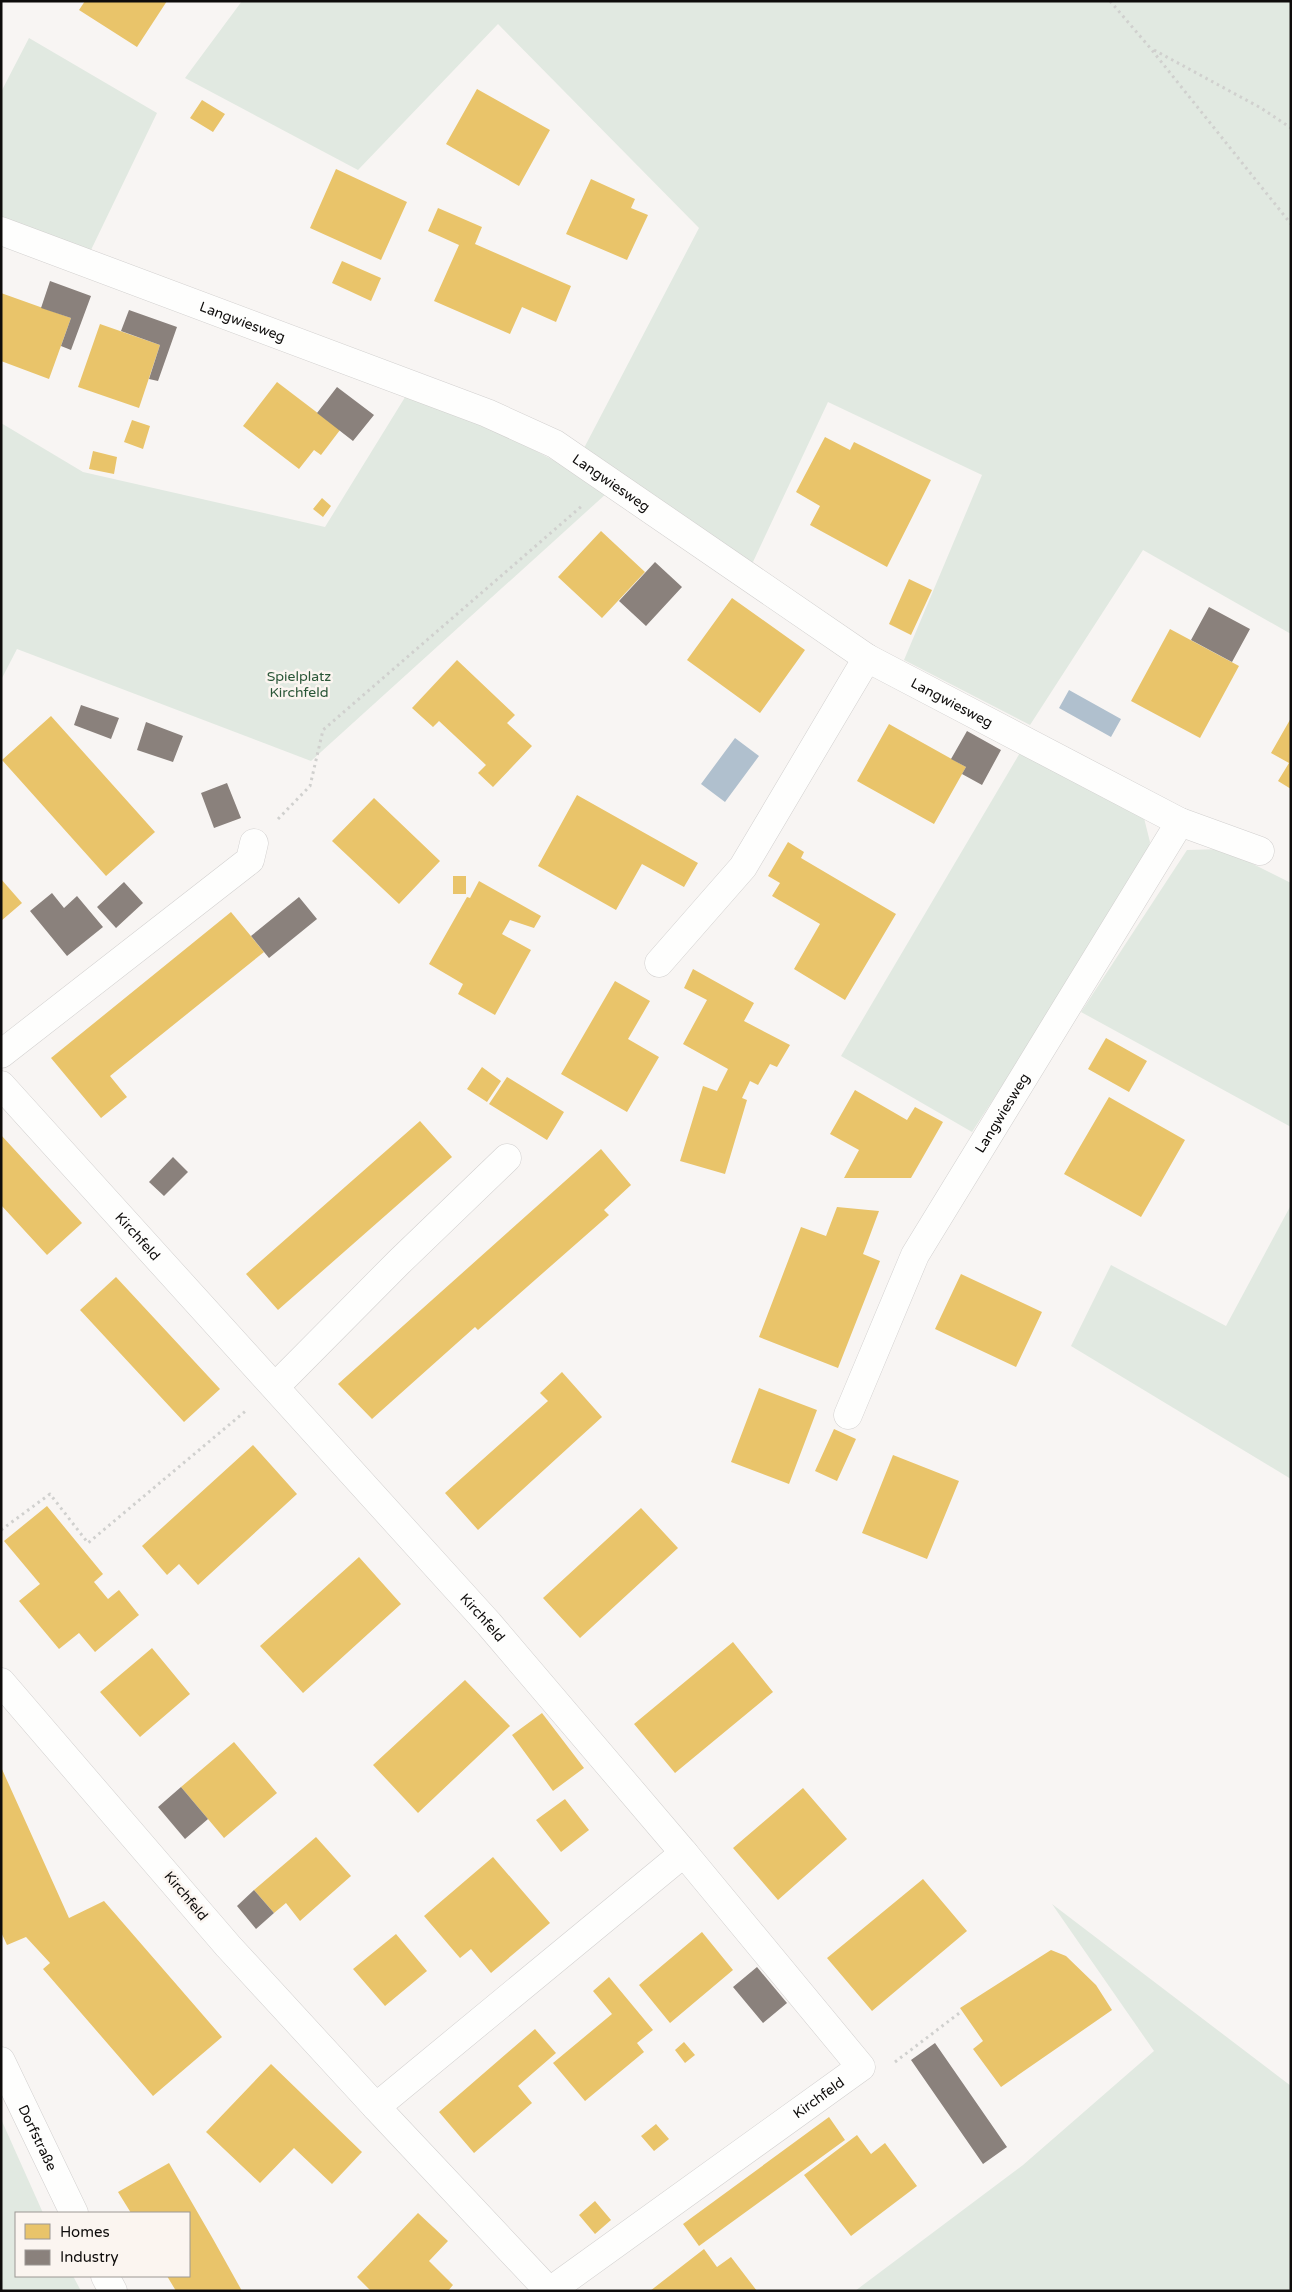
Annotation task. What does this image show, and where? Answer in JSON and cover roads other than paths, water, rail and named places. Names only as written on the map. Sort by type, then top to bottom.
[{"type":"street","name":"Langwiesweg","points":[[1,231],[487,412],[555,444],[867,658],[1180,822],[1260,851]]},
{"type":"street","points":[[659,962],[743,867],[867,658]]},
{"type":"street","name":"Langwiesweg","points":[[848,1416],[915,1255],[1180,822]]},
{"type":"street","points":[[1,1054],[250,860],[254,843]]},
{"type":"street","name":"Kirchfeld","points":[[1,1085],[276,1386],[489,1624],[684,1853],[861,2067],[549,2291],[228,1946],[1,1682]]},
{"type":"street","points":[[276,1386],[399,1262],[507,1158]]},
{"type":"street","points":[[376,2107],[684,1853]]},
{"type":"street","name":"Dorfstraße","points":[[1,2061],[74,2212]]},
{"type":"street","points":[[106,2277],[113,2291]]},
{"type":"water","points":[[1069,690],[1121,719],[1111,737],[1059,708]]},
{"type":"water","points":[[735,738],[759,756],[725,802],[701,784]]},
{"type":"park label","name":"Spielplatz Kirchfeld","points":[[299,684]]}]
